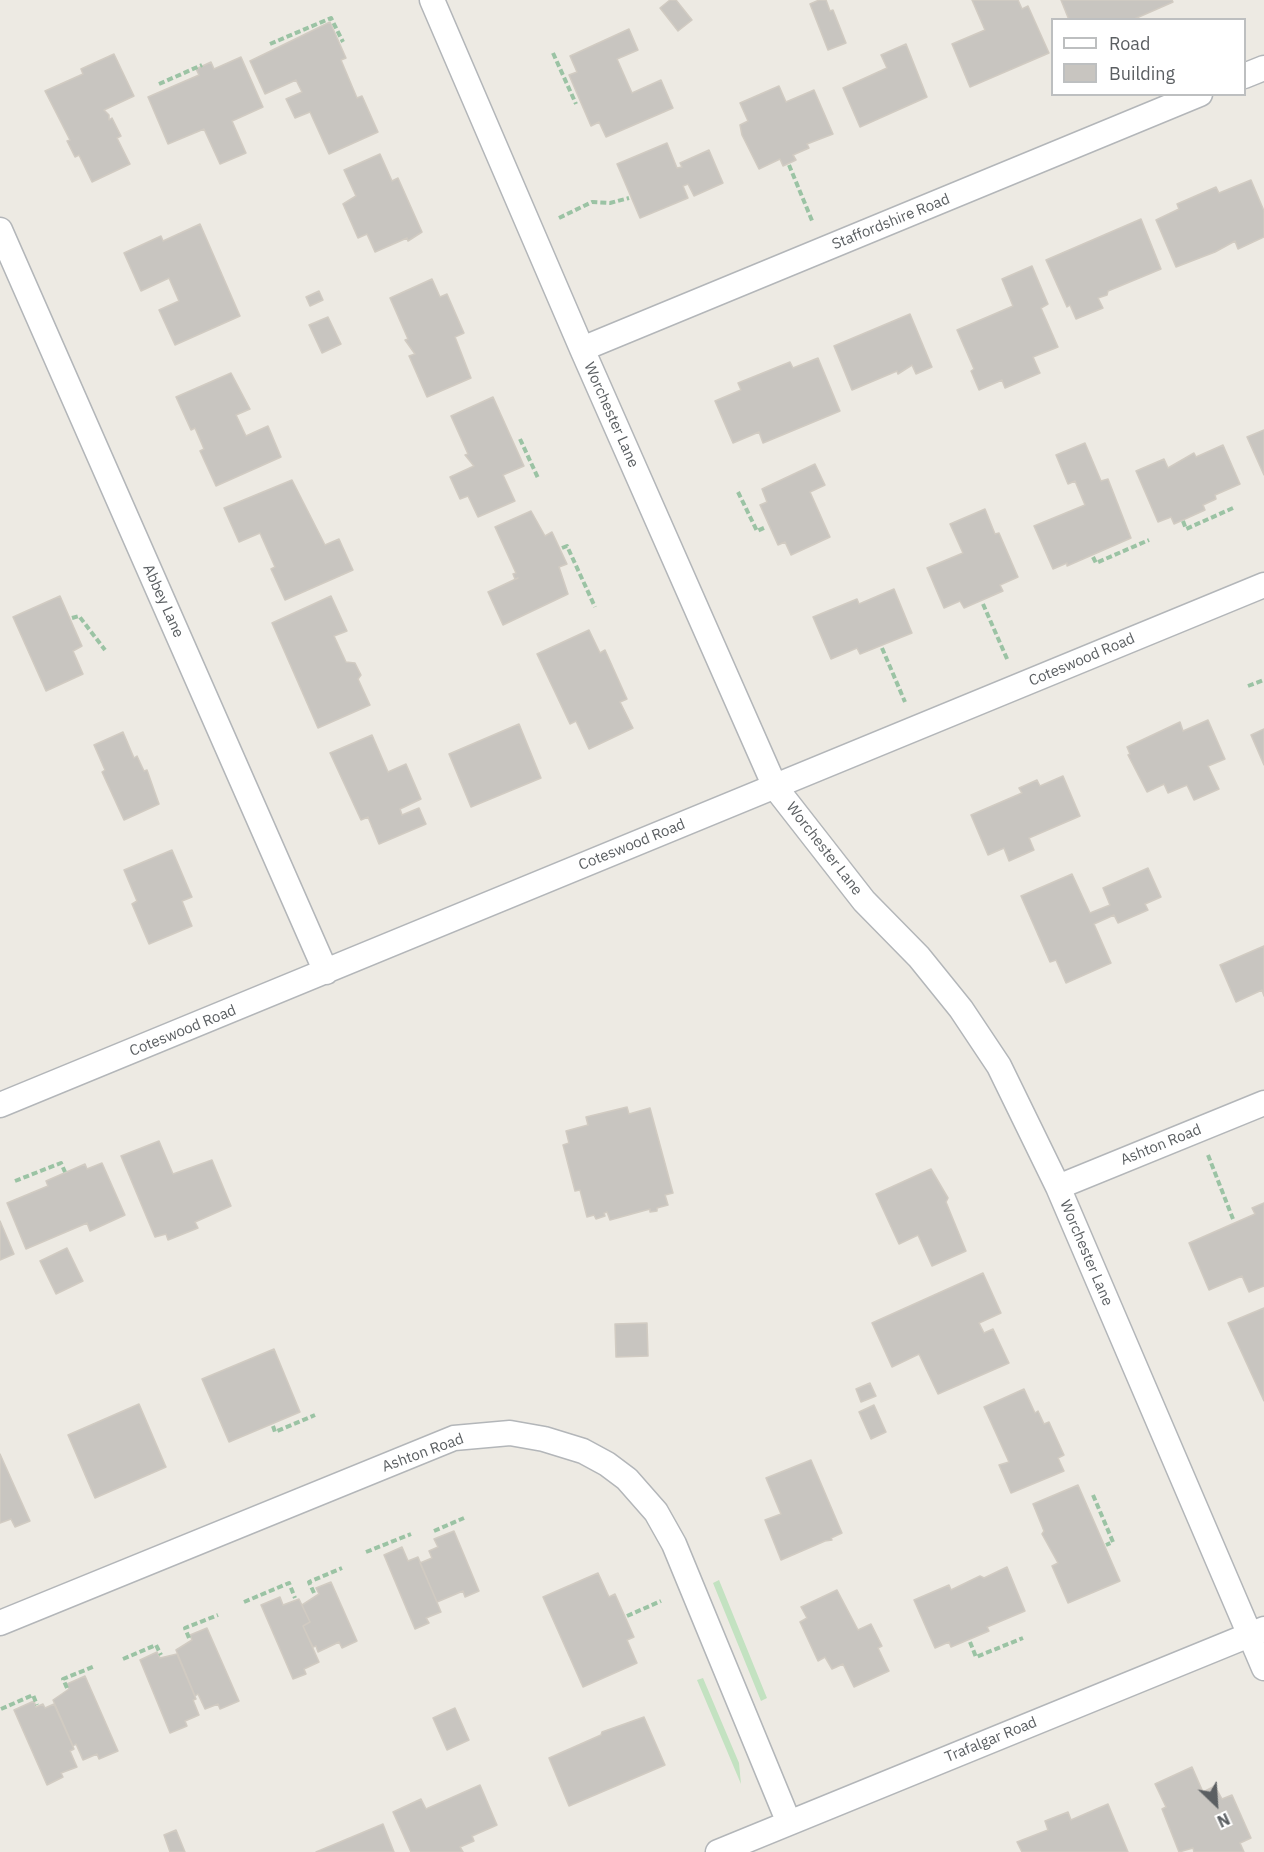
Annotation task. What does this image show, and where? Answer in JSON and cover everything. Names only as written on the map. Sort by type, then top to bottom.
[{"type":"street","name":"Worchester Lane","points":[[432,0],[582,349],[775,787],[864,901],[919,957],[961,1009],[999,1066],[1058,1187],[1257,1632],[1264,1668]]},
{"type":"street","points":[[1246,76],[1264,68]]},
{"type":"street","name":"Staffordshire Road","points":[[582,349],[1195,96]]},
{"type":"street","name":"Abbey Lane","points":[[0,230],[326,972]]},
{"type":"street","name":"Coteswood Road","points":[[0,1105],[1264,585]]},
{"type":"street","name":"Ashton Road","points":[[1058,1187],[1264,1103]]},
{"type":"street","name":"Ashton Road","points":[[0,1623],[454,1438],[510,1433],[544,1438],[583,1451],[607,1464],[627,1479],[661,1519],[674,1545],[789,1823]]},
{"type":"street","name":"Trafalgar Road","points":[[718,1852],[1257,1632]]},
{"type":"path","points":[[270,44],[331,18],[343,42]]},
{"type":"path","points":[[553,53],[576,104]]},
{"type":"path","points":[[159,84],[202,65]]},
{"type":"path","points":[[789,165],[815,228]]},
{"type":"path","points":[[559,218],[592,202],[609,203],[628,198]]},
{"type":"path","points":[[520,439],[538,478]]},
{"type":"path","points":[[738,492],[757,531],[766,527]]},
{"type":"path","points":[[1183,521],[1186,529],[1233,508]]},
{"type":"path","points":[[1093,557],[1096,563],[1149,540]]},
{"type":"path","points":[[562,548],[567,546],[595,607]]},
{"type":"path","points":[[983,604],[1010,666]]},
{"type":"path","points":[[72,618],[79,616],[105,650]]},
{"type":"path","points":[[882,648],[908,708]]},
{"type":"path","points":[[1248,686],[1264,680]]},
{"type":"path","points":[[1207,1151],[1233,1219]]},
{"type":"path","points":[[15,1182],[61,1163],[65,1172]]},
{"type":"path","points":[[273,1426],[275,1432],[315,1415]]},
{"type":"path","points":[[1093,1495],[1113,1542],[1106,1545]]},
{"type":"path","points":[[434,1531],[464,1518]]},
{"type":"path","points":[[366,1552],[411,1534]]},
{"type":"path","points":[[314,1593],[309,1582],[342,1568]]},
{"type":"path","points":[[243,1602],[289,1583],[295,1598]]},
{"type":"path","points":[[627,1616],[661,1601]]},
{"type":"path","points":[[189,1638],[185,1628],[218,1615]]},
{"type":"path","points":[[970,1642],[975,1656],[1023,1638]]},
{"type":"path","points":[[123,1659],[156,1645],[161,1655]]},
{"type":"path","points":[[67,1688],[63,1679],[95,1666]]},
{"type":"path","points":[[1,1708],[33,1695],[37,1705]]},
{"type":"green space","points":[[719,1580],[767,1698],[761,1701],[713,1583]]},
{"type":"green space","points":[[703,1678],[739,1763],[741,1784],[697,1680]]},
{"type":"building","points":[[670,0],[676,0],[692,20],[678,31],[660,8]]},
{"type":"building","points":[[826,0],[830,11],[833,10],[846,43],[828,50],[810,4]]},
{"type":"building","points":[[972,0],[1018,0],[1022,9],[1028,6],[1049,53],[970,87],[952,44],[985,30]]},
{"type":"building","points":[[1061,0],[1172,0],[1173,2],[1137,18],[1068,18]]},
{"type":"building","points":[[330,22],[346,58],[341,60],[357,98],[362,96],[378,132],[329,154],[310,112],[295,118],[286,99],[302,92],[296,80],[265,94],[250,61]]},
{"type":"building","points":[[629,29],[638,50],[617,59],[632,93],[661,80],[673,108],[606,137],[599,122],[591,126],[569,75],[577,72],[570,56]]},
{"type":"building","points":[[906,44],[927,97],[860,127],[843,88],[887,68],[881,55]]},
{"type":"building","points":[[114,54],[134,96],[104,110],[109,115],[109,120],[112,118],[121,136],[117,138],[130,164],[92,182],[79,155],[75,157],[67,141],[70,140],[45,91],[83,74],[81,69]]},
{"type":"building","points":[[241,57],[263,107],[232,121],[246,153],[220,164],[204,129],[168,144],[148,97],[199,75],[196,69],[211,62],[214,69]]},
{"type":"building","points":[[779,86],[786,102],[814,90],[833,134],[807,144],[809,148],[793,155],[796,160],[783,166],[780,159],[759,169],[742,135],[740,125],[748,121],[740,103]]},
{"type":"building","points":[[667,143],[677,168],[682,167],[680,163],[709,150],[723,183],[694,196],[688,184],[683,186],[688,198],[640,218],[617,164]]},
{"type":"building","points":[[380,154],[392,181],[398,178],[422,232],[408,241],[407,238],[375,252],[367,234],[358,238],[343,204],[356,196],[344,170]]},
{"type":"building","points":[[1251,180],[1264,211],[1264,237],[1238,249],[1235,241],[1215,252],[1176,267],[1156,220],[1179,209],[1177,204],[1216,187],[1219,193]]},
{"type":"building","points":[[1141,219],[1161,269],[1108,291],[1107,295],[1098,298],[1103,308],[1076,319],[1070,305],[1067,307],[1046,260]]},
{"type":"building","points":[[200,224],[240,316],[175,345],[159,310],[179,301],[169,278],[141,291],[124,253],[161,236],[163,241]]},
{"type":"building","points":[[1032,266],[1048,304],[1041,308],[1058,347],[1033,357],[1040,373],[1005,388],[1002,380],[979,390],[971,371],[974,369],[957,330],[1013,306],[1002,279]]},
{"type":"building","points":[[432,279],[440,297],[447,294],[464,333],[455,337],[471,378],[427,397],[409,356],[415,354],[405,340],[408,339],[390,298]]},
{"type":"building","points":[[319,291],[323,300],[310,306],[306,297]]},
{"type":"building","points":[[910,314],[932,367],[916,374],[912,365],[898,374],[897,371],[852,390],[834,346]]},
{"type":"building","points":[[328,317],[341,344],[322,353],[309,325]]},
{"type":"building","points":[[818,358],[840,411],[763,443],[759,432],[733,443],[715,401],[741,390],[738,383],[790,362],[793,368]]},
{"type":"building","points":[[231,373],[250,409],[236,415],[246,436],[268,426],[281,457],[216,486],[200,451],[204,449],[195,428],[191,430],[176,397]]},
{"type":"building","points":[[493,397],[524,466],[503,475],[515,501],[478,517],[468,496],[460,499],[450,477],[474,466],[465,455],[468,454],[451,416]]},
{"type":"building","points":[[1264,430],[1264,475],[1247,437]]},
{"type":"building","points":[[1085,443],[1101,481],[1108,479],[1131,538],[1067,566],[1067,563],[1053,569],[1034,526],[1085,505],[1075,481],[1068,484],[1056,455]]},
{"type":"building","points":[[1223,445],[1240,484],[1215,495],[1216,499],[1203,505],[1205,510],[1174,524],[1171,517],[1158,522],[1136,471],[1164,459],[1168,468],[1194,453],[1196,457]]},
{"type":"building","points":[[815,464],[825,485],[810,492],[830,537],[791,555],[785,542],[778,545],[760,505],[767,502],[762,489]]},
{"type":"building","points":[[292,480],[325,545],[339,539],[353,570],[285,600],[271,569],[275,567],[260,533],[239,542],[224,508]]},
{"type":"building","points":[[985,509],[995,534],[999,533],[1018,577],[1000,585],[1003,591],[964,608],[960,601],[944,608],[927,568],[963,553],[950,524]]},
{"type":"building","points":[[531,511],[545,536],[552,532],[567,564],[559,567],[568,594],[503,625],[488,592],[518,578],[515,579],[513,574],[516,573],[495,527]]},
{"type":"building","points":[[894,589],[912,633],[860,654],[857,648],[831,659],[813,617],[857,599],[859,604]]},
{"type":"building","points":[[60,596],[82,646],[73,651],[83,674],[46,691],[13,617]]},
{"type":"building","points":[[331,596],[347,631],[334,636],[346,662],[355,663],[361,675],[358,679],[370,705],[318,728],[272,623]]},
{"type":"building","points":[[589,630],[600,653],[605,650],[627,699],[620,702],[633,728],[589,749],[576,721],[570,724],[537,654]]},
{"type":"building","points":[[1208,720],[1225,759],[1208,766],[1219,789],[1194,800],[1187,785],[1168,793],[1164,784],[1147,792],[1128,755],[1130,754],[1127,747],[1180,722],[1183,731]]},
{"type":"building","points":[[519,724],[541,778],[471,807],[449,754]]},
{"type":"building","points":[[1264,729],[1264,765],[1251,735]]},
{"type":"building","points":[[123,732],[134,758],[137,756],[144,771],[147,770],[159,804],[124,820],[102,772],[105,770],[94,745]]},
{"type":"building","points":[[372,735],[388,772],[406,764],[421,799],[400,809],[402,815],[419,808],[426,824],[379,844],[368,817],[361,820],[330,753]]},
{"type":"building","points":[[1063,776],[1080,816],[1029,838],[1034,850],[1009,861],[1004,848],[988,855],[971,815],[1022,793],[1019,788],[1037,780],[1040,786]]},
{"type":"building","points":[[172,850],[192,897],[182,901],[192,926],[149,944],[132,904],[137,901],[124,870]]},
{"type":"building","points":[[1148,868],[1161,897],[1145,904],[1148,910],[1118,923],[1114,915],[1094,924],[1111,963],[1066,983],[1056,960],[1050,962],[1021,896],[1072,874],[1090,913],[1110,905],[1103,888]]},
{"type":"building","points":[[1264,946],[1264,996],[1262,990],[1236,1002],[1220,965]]},
{"type":"building","points":[[627,1107],[629,1114],[650,1108],[673,1193],[665,1195],[668,1205],[657,1208],[657,1211],[650,1212],[650,1209],[610,1220],[607,1212],[604,1213],[605,1216],[596,1219],[594,1215],[587,1217],[580,1190],[575,1191],[563,1145],[569,1143],[566,1131],[588,1125],[586,1117]]},
{"type":"building","points":[[159,1141],[173,1174],[212,1160],[231,1206],[195,1222],[198,1228],[168,1240],[166,1234],[155,1237],[121,1156]]},
{"type":"building","points":[[102,1163],[125,1215],[90,1231],[87,1223],[26,1249],[7,1203],[48,1186],[46,1181],[85,1164],[87,1169]]},
{"type":"building","points":[[931,1169],[948,1198],[946,1202],[966,1251],[932,1266],[918,1235],[899,1244],[876,1194]]},
{"type":"building","points":[[1264,1203],[1264,1286],[1249,1292],[1242,1276],[1209,1290],[1189,1243],[1255,1214],[1252,1208]]},
{"type":"building","points":[[0,1221],[14,1254],[0,1260]]},
{"type":"building","points":[[67,1248],[83,1281],[56,1294],[40,1261]]},
{"type":"building","points":[[983,1273],[1001,1313],[979,1323],[984,1333],[993,1329],[1009,1363],[938,1394],[919,1354],[892,1367],[872,1323]]},
{"type":"building","points":[[1264,1308],[1264,1401],[1228,1323]]},
{"type":"building","points":[[647,1323],[648,1356],[616,1357],[615,1324]]},
{"type":"building","points":[[274,1349],[300,1412],[229,1442],[202,1379]]},
{"type":"building","points":[[870,1383],[876,1396],[861,1402],[856,1389]]},
{"type":"building","points":[[1024,1389],[1035,1413],[1038,1411],[1044,1424],[1049,1422],[1064,1455],[1058,1458],[1064,1471],[1011,1493],[999,1465],[1009,1462],[984,1407]]},
{"type":"building","points":[[139,1404],[166,1467],[95,1498],[68,1435]]},
{"type":"building","points":[[874,1405],[886,1432],[871,1439],[859,1412]]},
{"type":"building","points":[[0,1454],[30,1521],[15,1527],[11,1519],[0,1523]]},
{"type":"building","points":[[811,1460],[842,1533],[831,1538],[832,1540],[781,1560],[765,1520],[781,1514],[766,1478]]},
{"type":"building","points":[[1078,1485],[1120,1581],[1068,1603],[1052,1566],[1058,1563],[1042,1534],[1044,1531],[1033,1504]]},
{"type":"building","points":[[454,1531],[479,1591],[465,1597],[463,1591],[437,1602],[420,1563],[432,1558],[429,1551],[438,1547],[434,1539]]},
{"type":"building","points":[[402,1547],[408,1561],[418,1557],[441,1612],[426,1618],[429,1623],[415,1629],[384,1555]]},
{"type":"building","points":[[1007,1567],[1025,1611],[987,1627],[989,1631],[951,1647],[949,1642],[935,1648],[914,1600],[949,1585],[951,1590],[980,1576],[984,1578]]},
{"type":"building","points":[[598,1573],[609,1597],[615,1594],[634,1637],[627,1640],[637,1663],[583,1687],[543,1597]]},
{"type":"building","points":[[331,1582],[357,1641],[342,1648],[339,1642],[318,1652],[316,1646],[313,1647],[303,1626],[310,1622],[302,1605],[319,1594],[316,1588]]},
{"type":"building","points":[[837,1590],[858,1630],[871,1624],[882,1646],[878,1648],[889,1671],[854,1687],[843,1664],[832,1669],[825,1657],[818,1661],[800,1622],[807,1618],[801,1607]]},
{"type":"building","points":[[280,1597],[283,1605],[299,1599],[310,1622],[303,1626],[319,1662],[304,1669],[306,1674],[293,1679],[261,1605]]},
{"type":"building","points":[[207,1628],[239,1701],[220,1709],[218,1704],[205,1709],[198,1694],[195,1696],[176,1650],[192,1640],[190,1635]]},
{"type":"building","points":[[157,1652],[160,1658],[177,1654],[196,1699],[193,1700],[199,1715],[185,1721],[187,1726],[170,1733],[140,1660]]},
{"type":"building","points":[[85,1676],[118,1751],[99,1759],[97,1754],[83,1760],[76,1744],[73,1746],[53,1700],[69,1689],[67,1684]]},
{"type":"building","points":[[34,1701],[36,1707],[43,1704],[45,1708],[54,1704],[74,1749],[70,1751],[77,1767],[61,1773],[63,1777],[47,1785],[14,1710]]},
{"type":"building","points":[[455,1708],[469,1740],[447,1750],[433,1718]]},
{"type":"building","points":[[644,1717],[665,1765],[569,1806],[549,1758],[601,1735],[602,1732]]},
{"type":"building","points":[[1192,1767],[1203,1792],[1215,1786],[1222,1799],[1232,1795],[1251,1838],[1240,1843],[1244,1852],[1194,1852],[1193,1848],[1179,1852],[1162,1809],[1166,1807],[1155,1784]]},
{"type":"building","points":[[480,1785],[497,1825],[472,1836],[474,1841],[460,1847],[463,1852],[411,1852],[393,1812],[421,1799],[426,1809]]},
{"type":"building","points":[[1108,1804],[1128,1852],[1022,1852],[1017,1842],[1048,1830],[1045,1821],[1068,1812],[1071,1820]]},
{"type":"building","points":[[383,1824],[394,1852],[316,1852]]},
{"type":"building","points":[[176,1830],[185,1852],[170,1852],[164,1835]]}]
